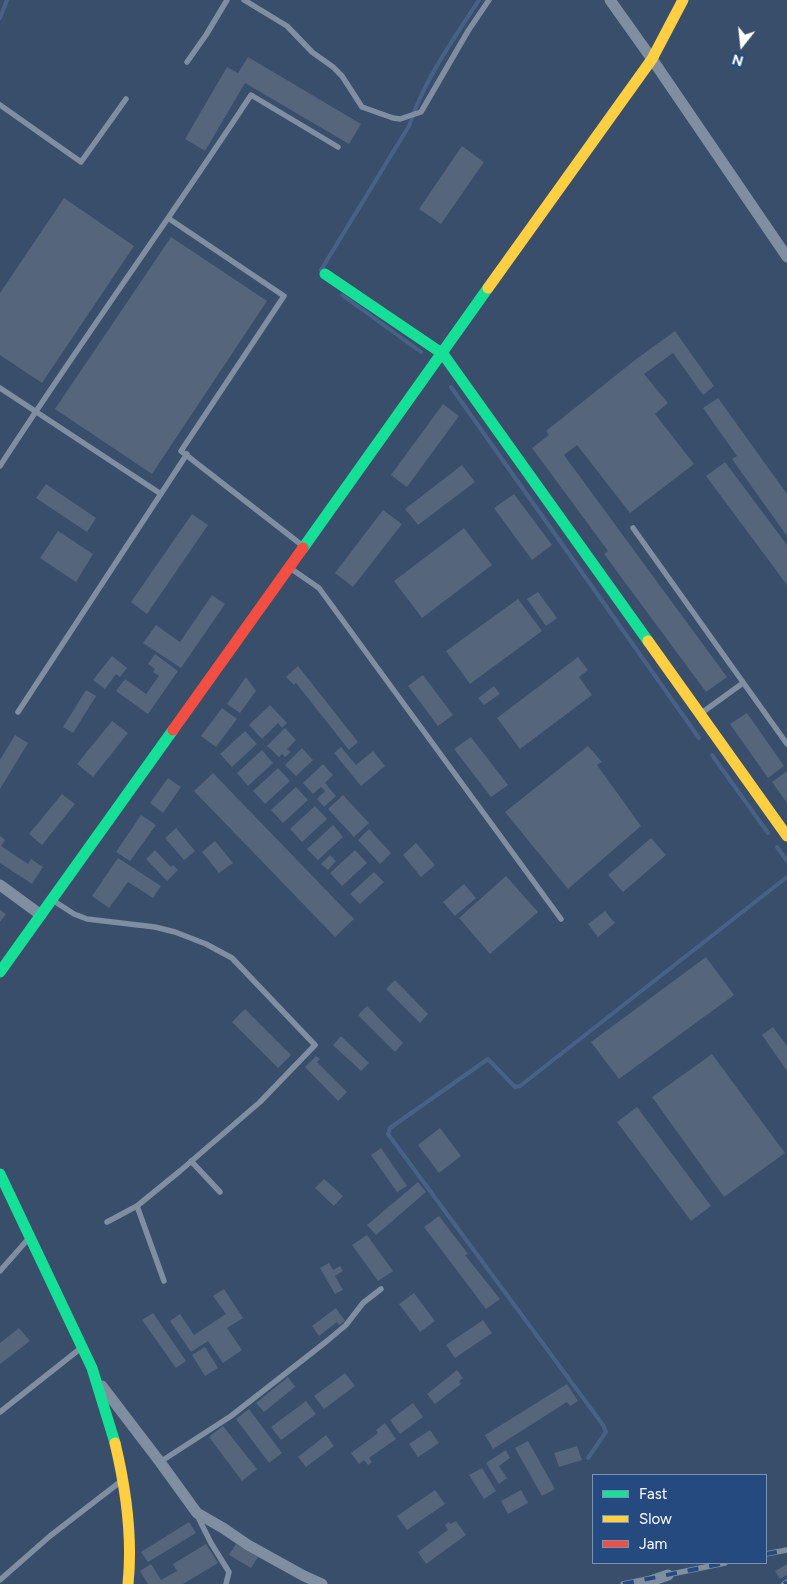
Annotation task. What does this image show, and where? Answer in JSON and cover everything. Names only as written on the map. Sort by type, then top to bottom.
[{"type":"street","points":[[610,0],[787,257]]},
{"type":"street","points":[[0,972],[652,59],[683,0]]},
{"type":"street","points":[[325,274],[443,354],[787,836]]},
{"type":"street","points":[[0,885],[41,915]]},
{"type":"street","points":[[0,1174],[82,1347],[109,1420],[123,1480],[131,1541],[128,1584]]},
{"type":"street","points":[[94,1376],[160,1462],[196,1513],[248,1545],[322,1584]]},
{"type":"street","points":[[642,1584],[668,1575]]},
{"type":"lane","points":[[187,62],[227,0]]},
{"type":"lane","points":[[244,0],[287,26],[312,52],[334,67],[362,107],[393,118],[405,118],[420,112],[468,31],[490,0]]},
{"type":"lane","points":[[0,466],[251,95],[338,147]]},
{"type":"lane","points":[[0,105],[81,162],[126,99]]},
{"type":"lane","points":[[168,218],[284,296],[181,451],[303,546]]},
{"type":"lane","points":[[0,388],[161,494]]},
{"type":"lane","points":[[18,712],[187,454]]},
{"type":"lane","points":[[633,528],[787,744]]},
{"type":"lane","points":[[290,567],[319,588],[561,919]]},
{"type":"lane","points":[[700,714],[743,683]]},
{"type":"lane","points":[[52,900],[74,914],[88,919],[154,926],[175,932],[206,944],[232,958],[315,1045],[260,1102],[191,1161],[137,1206],[106,1222]]},
{"type":"lane","points":[[191,1161],[220,1192]]},
{"type":"lane","points":[[137,1206],[164,1281]]},
{"type":"lane","points":[[0,1271],[30,1236]]},
{"type":"lane","points":[[160,1462],[231,1416],[327,1341],[346,1325],[363,1304],[380,1289]]},
{"type":"lane","points":[[0,1412],[82,1347]]},
{"type":"lane","points":[[0,1580],[50,1536],[123,1480]]},
{"type":"lane","points":[[196,1513],[211,1543],[229,1572],[226,1584]]},
{"type":"building","points":[[248,57],[361,124],[349,144],[245,83],[205,151],[185,139],[227,67],[238,73]]},
{"type":"building","points":[[462,146],[484,162],[441,224],[419,209]]},
{"type":"building","points":[[64,198],[134,246],[42,383],[0,355],[0,293]]},
{"type":"building","points":[[171,237],[267,301],[152,474],[55,409]]},
{"type":"building","points":[[675,331],[714,386],[703,395],[673,353],[644,374],[668,403],[655,414],[694,464],[630,513],[577,445],[564,455],[727,677],[706,692],[604,554],[608,551],[532,448],[549,435],[546,431],[635,360]]},
{"type":"building","points":[[718,398],[787,494],[787,536],[732,459],[737,456],[703,408]]},
{"type":"building","points":[[443,404],[459,416],[407,487],[391,475]]},
{"type":"building","points":[[725,462],[787,545],[787,585],[706,476]]},
{"type":"building","points":[[462,465],[475,482],[418,525],[405,509]]},
{"type":"building","points":[[46,484],[96,518],[87,532],[36,498]]},
{"type":"building","points":[[514,494],[552,545],[532,560],[494,508]]},
{"type":"building","points":[[383,510],[402,524],[353,587],[335,573]]},
{"type":"building","points":[[192,514],[208,525],[147,614],[131,602]]},
{"type":"building","points":[[464,528],[492,565],[422,618],[394,581]]},
{"type":"building","points":[[58,531],[93,554],[76,582],[40,558]]},
{"type":"building","points":[[538,592],[557,618],[546,626],[527,599]]},
{"type":"building","points":[[212,595],[225,604],[181,668],[143,643],[156,625],[180,642]]},
{"type":"building","points":[[518,599],[542,631],[470,684],[446,651]]},
{"type":"building","points":[[155,654],[178,671],[148,714],[116,691],[125,679],[146,694],[159,676],[153,672],[155,669],[148,664]]},
{"type":"building","points":[[112,656],[127,668],[120,677],[116,674],[105,689],[93,680]]},
{"type":"building","points":[[578,657],[588,670],[579,677],[592,695],[520,749],[497,718]]},
{"type":"building","points":[[298,666],[358,742],[349,750],[296,683],[294,685],[286,677]]},
{"type":"building","points":[[423,675],[453,715],[438,726],[408,686]]},
{"type":"building","points":[[246,677],[256,691],[240,713],[227,704]]},
{"type":"building","points":[[494,686],[500,694],[484,705],[478,698]]},
{"type":"building","points":[[86,690],[96,696],[73,733],[63,727]]},
{"type":"building","points":[[270,705],[287,723],[282,728],[278,723],[262,739],[249,725]]},
{"type":"building","points":[[222,708],[237,719],[216,747],[201,736]]},
{"type":"building","points":[[747,713],[784,766],[768,778],[730,724]]},
{"type":"building","points":[[112,721],[128,733],[93,777],[77,764]]},
{"type":"building","points":[[285,728],[296,740],[287,749],[291,752],[285,757],[282,754],[279,757],[267,746]]},
{"type":"building","points":[[245,731],[257,744],[232,767],[220,754]]},
{"type":"building","points":[[15,735],[28,743],[0,789],[0,760]]},
{"type":"building","points":[[471,737],[508,785],[491,797],[454,749]]},
{"type":"building","points":[[588,746],[602,762],[597,765],[641,826],[568,889],[505,812]]},
{"type":"building","points":[[341,747],[356,765],[373,751],[385,766],[361,786],[334,753]]},
{"type":"building","points":[[302,748],[313,760],[296,776],[285,765]]},
{"type":"building","points":[[262,750],[273,763],[248,786],[237,773]]},
{"type":"building","points":[[323,764],[333,775],[325,783],[336,796],[324,807],[317,799],[325,791],[321,787],[313,794],[303,783]]},
{"type":"building","points":[[278,768],[290,781],[265,804],[253,791]]},
{"type":"building","points":[[787,771],[787,803],[772,782]]},
{"type":"building","points":[[213,773],[354,919],[335,937],[194,791]]},
{"type":"building","points":[[168,778],[181,787],[163,813],[150,803]]},
{"type":"building","points":[[296,787],[308,800],[283,823],[271,810]]},
{"type":"building","points":[[62,794],[75,804],[42,845],[29,834]]},
{"type":"building","points":[[343,795],[369,823],[354,837],[328,809]]},
{"type":"building","points":[[315,806],[327,819],[302,842],[290,829]]},
{"type":"building","points":[[141,815],[156,825],[130,861],[116,852]]},
{"type":"building","points":[[333,825],[343,837],[318,860],[307,849]]},
{"type":"building","points":[[176,828],[195,851],[184,860],[165,838]]},
{"type":"building","points":[[369,829],[391,853],[380,864],[358,840]]},
{"type":"building","points":[[0,836],[5,840],[1,846],[28,864],[31,859],[43,867],[32,884],[0,863]]},
{"type":"building","points":[[651,838],[666,855],[623,892],[608,875]]},
{"type":"building","points":[[215,841],[233,863],[219,873],[202,852]]},
{"type":"building","points":[[416,843],[435,865],[421,877],[403,855]]},
{"type":"building","points":[[155,850],[171,867],[173,865],[178,870],[167,881],[146,859]]},
{"type":"building","points":[[355,850],[367,863],[342,886],[330,873]]},
{"type":"building","points":[[330,855],[336,861],[328,870],[321,864]]},
{"type":"building","points":[[118,858],[161,886],[153,898],[128,882],[109,908],[92,896]]},
{"type":"building","points":[[374,872],[384,882],[360,904],[350,894]]},
{"type":"building","points":[[506,876],[538,912],[490,954],[459,918]]},
{"type":"building","points":[[464,884],[476,898],[455,916],[443,902]]},
{"type":"building","points":[[0,910],[6,914],[0,922]]},
{"type":"building","points":[[605,911],[615,923],[598,937],[588,924]]},
{"type":"building","points":[[706,957],[734,995],[619,1079],[591,1042]]},
{"type":"building","points":[[395,980],[428,1014],[420,1023],[386,989]]},
{"type":"building","points":[[367,1006],[403,1043],[395,1052],[358,1015]]},
{"type":"building","points":[[245,1009],[291,1055],[278,1068],[232,1022]]},
{"type":"building","points":[[773,1027],[787,1046],[787,1071],[762,1035]]},
{"type":"building","points":[[341,1036],[369,1063],[361,1071],[333,1045]]},
{"type":"building","points":[[712,1054],[785,1153],[724,1197],[652,1097]]},
{"type":"building","points":[[316,1056],[320,1059],[317,1062],[347,1092],[338,1101],[305,1067]]},
{"type":"building","points":[[637,1107],[711,1206],[691,1221],[617,1122]]},
{"type":"building","points":[[440,1128],[461,1156],[439,1173],[418,1145]]},
{"type":"building","points":[[381,1148],[407,1186],[397,1192],[371,1155]]},
{"type":"building","points":[[324,1179],[343,1196],[334,1206],[315,1188]]},
{"type":"building","points":[[418,1182],[426,1192],[376,1235],[367,1225]]},
{"type":"building","points":[[439,1216],[468,1254],[465,1255],[500,1299],[486,1309],[424,1227]]},
{"type":"building","points":[[367,1235],[393,1271],[378,1281],[352,1245]]},
{"type":"building","points":[[329,1263],[333,1270],[340,1266],[343,1271],[335,1276],[343,1290],[335,1294],[320,1268]]},
{"type":"building","points":[[224,1289],[243,1318],[227,1328],[242,1350],[223,1363],[208,1341],[191,1352],[170,1321],[180,1314],[194,1335],[226,1314],[213,1296]]},
{"type":"building","points":[[414,1293],[435,1321],[420,1332],[399,1304]]},
{"type":"building","points":[[336,1308],[345,1321],[339,1325],[337,1322],[319,1336],[312,1326]]},
{"type":"building","points":[[153,1313],[186,1361],[176,1368],[142,1320]]},
{"type":"building","points":[[483,1320],[492,1333],[455,1358],[446,1345]]},
{"type":"building","points":[[19,1328],[30,1341],[0,1364],[0,1343]]},
{"type":"building","points":[[205,1347],[218,1368],[205,1376],[192,1355]]},
{"type":"building","points":[[457,1370],[463,1378],[459,1381],[461,1384],[435,1404],[427,1394]]},
{"type":"building","points":[[345,1373],[355,1386],[324,1409],[314,1396]]},
{"type":"building","points":[[288,1377],[295,1387],[264,1412],[256,1403]]},
{"type":"building","points":[[567,1384],[578,1401],[570,1406],[567,1402],[493,1449],[485,1435]]},
{"type":"building","points":[[306,1401],[316,1414],[281,1440],[271,1427]]},
{"type":"building","points":[[413,1403],[423,1417],[400,1434],[390,1420]]},
{"type":"building","points":[[249,1409],[282,1453],[269,1463],[236,1419]]},
{"type":"building","points":[[385,1423],[396,1439],[369,1458],[372,1462],[368,1465],[364,1460],[359,1464],[351,1453],[378,1433],[376,1430]]},
{"type":"building","points":[[223,1426],[257,1469],[242,1481],[209,1437]]},
{"type":"building","points":[[430,1430],[439,1443],[418,1457],[409,1444]]},
{"type":"building","points":[[326,1435],[334,1446],[306,1467],[298,1457]]},
{"type":"building","points":[[528,1441],[555,1489],[542,1496],[515,1448]]},
{"type":"building","points":[[577,1446],[582,1460],[559,1467],[554,1453]]},
{"type":"building","points":[[506,1450],[510,1458],[499,1466],[507,1478],[499,1484],[486,1463]]},
{"type":"building","points":[[482,1468],[496,1491],[484,1499],[469,1475]]},
{"type":"building","points":[[435,1490],[445,1504],[407,1530],[397,1516]]},
{"type":"building","points":[[521,1490],[528,1503],[508,1514],[501,1501]]},
{"type":"building","points":[[456,1521],[466,1535],[426,1564],[418,1552],[448,1530],[445,1525]]},
{"type":"building","points":[[189,1522],[196,1533],[148,1562],[141,1552]]},
{"type":"building","points":[[206,1544],[218,1563],[183,1584],[148,1584],[140,1571],[151,1564],[161,1580],[177,1571],[173,1564]]},
{"type":"building","points":[[236,1544],[258,1557],[251,1568],[229,1555]]},
{"type":"building","points":[[787,1564],[787,1575],[780,1579],[775,1571]]},
{"type":"waterway","points":[[0,18],[7,0]]},
{"type":"waterway","points":[[321,270],[409,126],[431,76],[479,0]]},
{"type":"waterway","points":[[342,295],[421,352]]},
{"type":"waterway","points":[[451,387],[699,738]]},
{"type":"waterway","points":[[712,755],[768,833]]},
{"type":"waterway","points":[[777,847],[787,861]]},
{"type":"waterway","points":[[588,1458],[606,1432],[603,1425],[388,1134],[390,1128],[488,1059],[515,1087],[520,1086],[787,877]]},
{"type":"railway","points":[[767,1554],[787,1550]]},
{"type":"railway","points":[[623,1584],[720,1564]]},
{"type":"traffic: fast","points":[[325,274],[443,354],[648,641]]},
{"type":"traffic: fast","points":[[303,548],[488,288]]},
{"type":"traffic: fast","points":[[0,972],[173,730]]},
{"type":"traffic: fast","points":[[0,1174],[92,1368],[115,1443]]},
{"type":"traffic: slow","points":[[488,288],[652,59],[683,0]]},
{"type":"traffic: slow","points":[[648,641],[787,836]]},
{"type":"traffic: slow","points":[[115,1443],[128,1513],[130,1548],[128,1584]]},
{"type":"traffic: jam","points":[[173,730],[303,548]]}]
